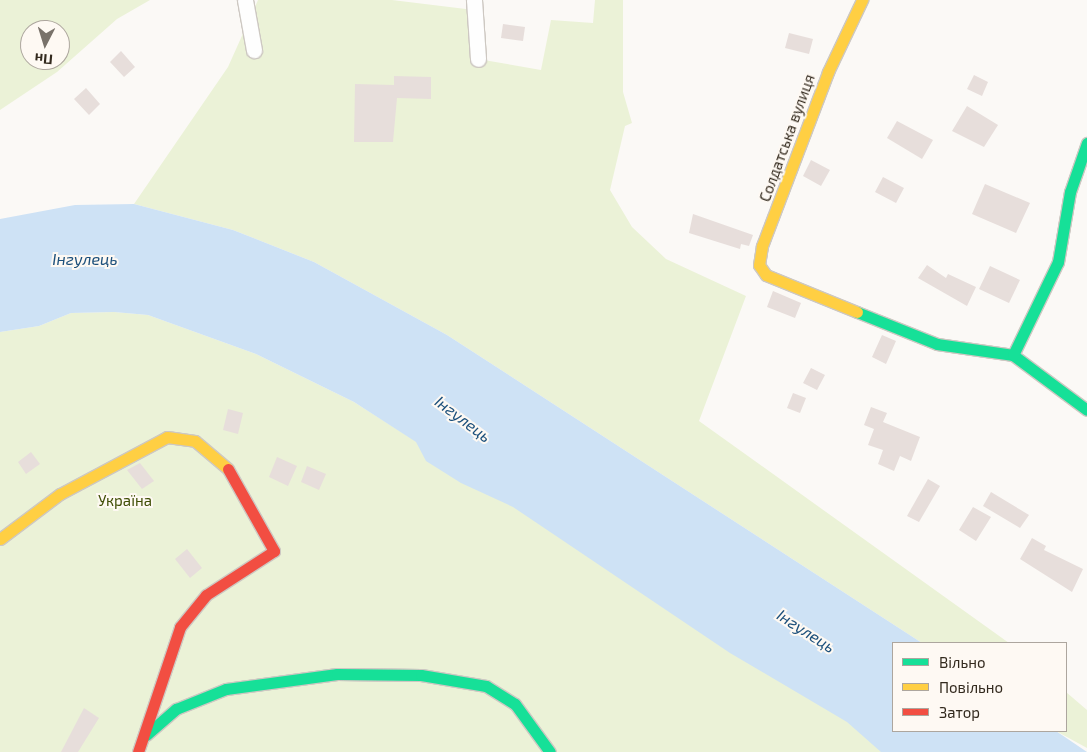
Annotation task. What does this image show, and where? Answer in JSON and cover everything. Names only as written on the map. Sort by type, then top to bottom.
[{"type":"street","points":[[245,0],[254,50]]},
{"type":"street","points":[[474,0],[478,59]]},
{"type":"street","name":"Солдатська вулиця","points":[[862,0],[828,72],[762,246],[759,265],[779,279],[937,344],[1013,354]]},
{"type":"street","points":[[1087,143],[1070,192],[1058,262],[1013,354],[1087,410]]},
{"type":"street","points":[[0,539],[60,494],[151,442],[167,437],[196,441],[224,462],[274,551],[206,595],[180,627],[166,659],[145,737],[138,752]]},
{"type":"street","points":[[145,737],[176,709],[226,689],[337,674],[404,674],[486,686],[515,704],[550,752]]},
{"type":"green space","points":[[0,0],[150,0],[117,19],[70,61],[70,20],[20,20],[20,70],[59,70],[0,110]]},
{"type":"green space","points":[[258,0],[392,0],[474,10],[478,59],[541,70],[551,20],[593,23],[595,0],[623,0],[623,92],[632,123],[625,126],[610,190],[632,227],[666,259],[746,296],[699,421],[1008,642],[920,642],[447,335],[314,262],[233,230],[134,204],[228,67]]},
{"type":"green space","name":"Україна","points":[[114,312],[148,315],[256,354],[354,402],[417,442],[427,456],[457,462],[892,730],[892,732],[896,732],[928,752],[0,752],[0,332],[39,326],[71,313]]},
{"type":"green space","points":[[1067,693],[1087,710],[1087,748],[1058,732],[1067,732]]},
{"type":"water","name":"Інгулець","points":[[134,204],[233,230],[314,262],[447,335],[920,642],[892,642],[892,732],[1057,732],[1087,752],[881,752],[847,722],[730,653],[513,507],[461,483],[426,461],[416,442],[354,402],[256,354],[148,315],[114,312],[71,313],[39,326],[0,332],[0,219],[75,205]]},
{"type":"building","points":[[503,24],[525,27],[523,41],[501,38]]},
{"type":"building","points":[[789,33],[813,39],[809,54],[785,48]]},
{"type":"building","points":[[121,51],[135,67],[124,77],[110,62]]},
{"type":"building","points":[[974,75],[988,82],[982,96],[967,89]]},
{"type":"building","points":[[394,76],[431,77],[431,99],[397,98],[393,142],[354,142],[355,84],[394,85]]},
{"type":"building","points":[[86,88],[100,104],[89,115],[74,99]]},
{"type":"building","points":[[967,106],[998,125],[984,147],[952,131]]},
{"type":"building","points":[[897,121],[933,140],[922,159],[887,138]]},
{"type":"building","points":[[811,160],[830,170],[821,186],[803,176]]},
{"type":"building","points":[[883,177],[904,188],[896,203],[875,192]]},
{"type":"building","points":[[985,184],[1030,203],[1016,233],[972,214]]},
{"type":"building","points":[[693,214],[753,235],[749,246],[741,244],[740,249],[689,233]]},
{"type":"building","points":[[927,265],[946,278],[948,274],[976,287],[967,306],[918,278]]},
{"type":"building","points":[[990,266],[1020,280],[1009,303],[979,289]]},
{"type":"building","points":[[773,291],[801,303],[795,318],[767,307]]},
{"type":"building","points":[[882,335],[896,341],[886,364],[872,357]]},
{"type":"building","points":[[811,368],[825,375],[817,390],[803,383]]},
{"type":"building","points":[[793,393],[806,398],[800,413],[787,408]]},
{"type":"building","points":[[871,407],[887,413],[883,422],[920,437],[911,461],[900,456],[894,471],[878,464],[883,450],[868,445],[874,429],[864,425]]},
{"type":"building","points":[[228,409],[243,413],[238,434],[223,430]]},
{"type":"building","points":[[31,452],[40,464],[26,474],[18,462]]},
{"type":"building","points":[[277,457],[297,466],[288,486],[269,477]]},
{"type":"building","points":[[140,463],[154,481],[142,489],[127,470]]},
{"type":"building","points":[[307,466],[326,474],[319,490],[301,482]]},
{"type":"building","points":[[928,479],[940,486],[919,522],[907,516]]},
{"type":"building","points":[[991,492],[1029,515],[1020,528],[983,506]]},
{"type":"building","points":[[973,507],[991,517],[976,541],[959,530]]},
{"type":"building","points":[[1032,538],[1046,546],[1044,550],[1083,569],[1072,592],[1020,559]]},
{"type":"building","points":[[187,549],[202,568],[190,578],[175,559]]},
{"type":"building","points":[[84,708],[99,718],[78,752],[61,752]]},
{"type":"traffic: fast","points":[[1013,355],[1058,262],[1070,192],[1087,143]]},
{"type":"traffic: fast","points":[[857,312],[937,344],[1013,355],[1087,410]]},
{"type":"traffic: fast","points":[[146,735],[176,709],[226,689],[337,674],[421,675],[486,686],[515,704],[550,752]]},
{"type":"traffic: slow","points":[[857,312],[766,275],[759,265],[762,246],[828,72],[862,0]]},
{"type":"traffic: slow","points":[[0,539],[60,494],[167,437],[195,441],[228,469]]},
{"type":"traffic: jam","points":[[138,752],[180,627],[206,595],[274,551],[228,469]]}]
